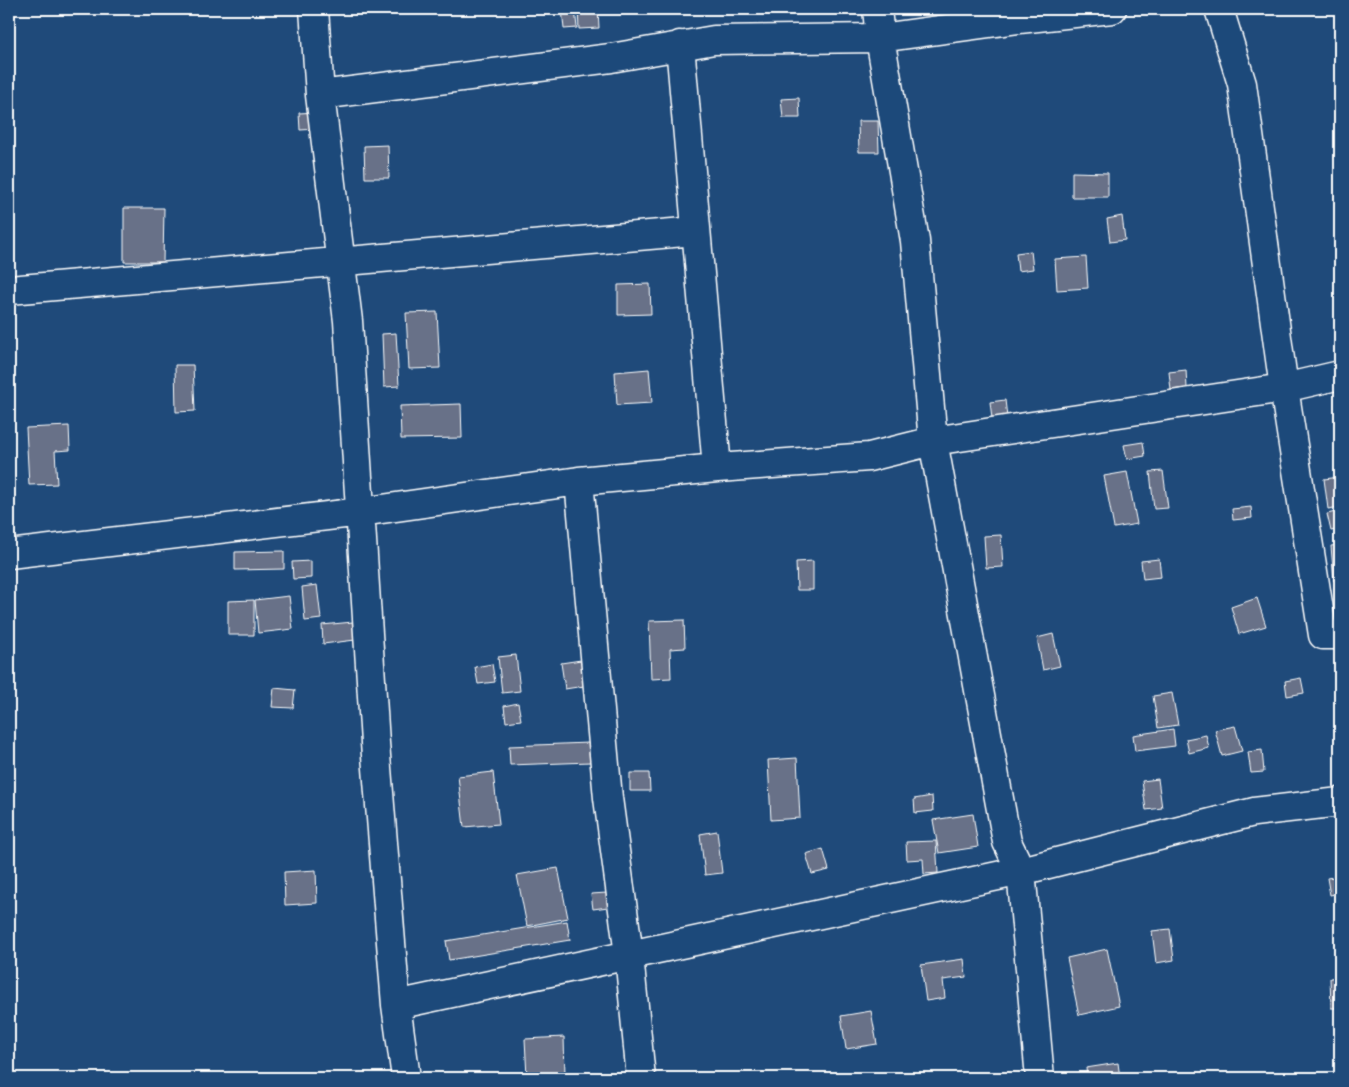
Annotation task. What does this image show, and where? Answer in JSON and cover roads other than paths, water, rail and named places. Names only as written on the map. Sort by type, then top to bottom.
[{"type":"street","points":[[314,9],[320,94],[348,321],[376,743],[396,1005],[406,1078]]},
{"type":"street","points":[[877,9],[880,38],[915,241],[933,441],[1007,842],[1021,871],[1040,1078]]},
{"type":"street","points":[[1219,9],[1242,84],[1284,388],[1323,635],[1340,635]]},
{"type":"street","points":[[320,94],[611,58],[714,40],[880,38],[1097,10]]},
{"type":"street","points":[[680,45],[717,468]]},
{"type":"street","points":[[9,290],[696,231]]},
{"type":"street","points":[[9,554],[361,512],[579,481],[717,468],[869,457],[933,441],[1284,388],[1340,375]]},
{"type":"street","points":[[579,481],[608,798],[629,955],[641,1078]]},
{"type":"street","points":[[396,1005],[1021,871],[1254,812],[1340,802]]}]
